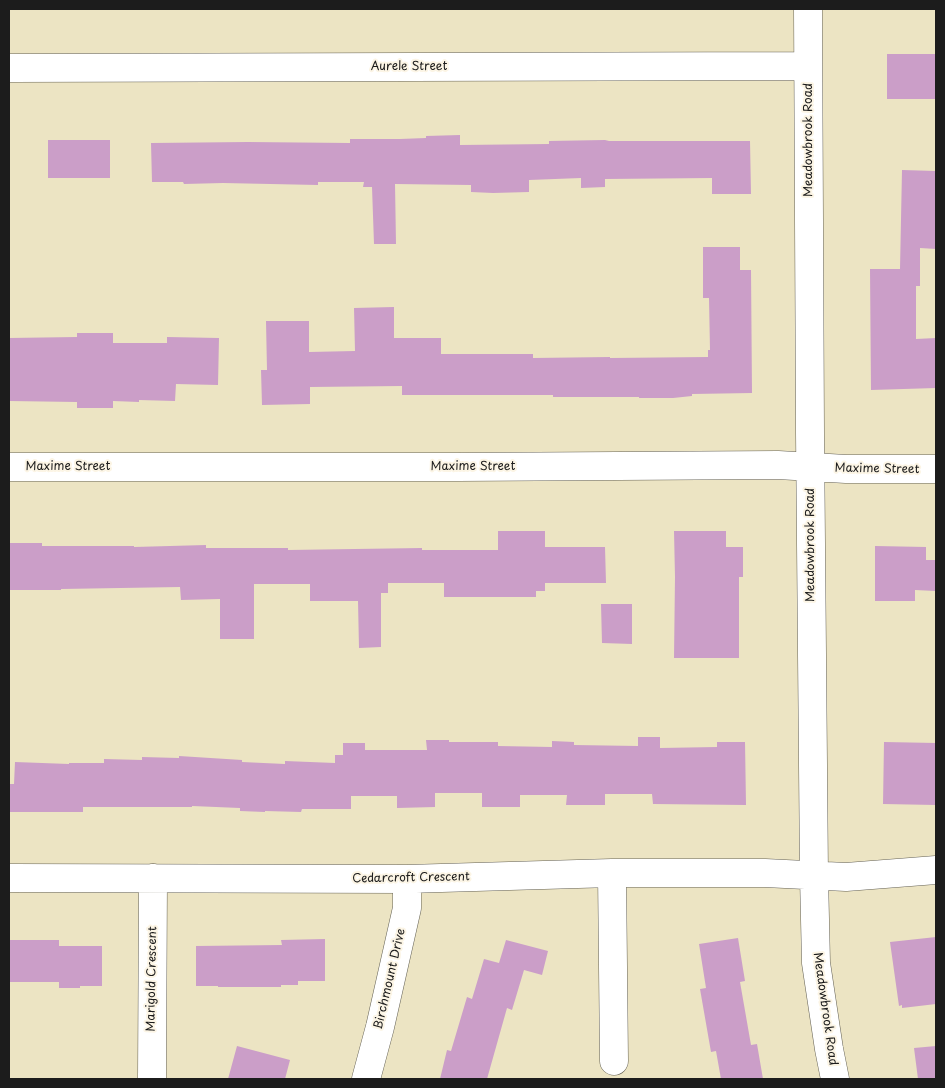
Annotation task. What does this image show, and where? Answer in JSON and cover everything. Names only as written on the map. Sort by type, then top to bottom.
[{"type":"street","name":"Meadowbrook Road","points":[[808,9],[810,467],[816,963],[835,1079]]},
{"type":"street","name":"Aurele Street","points":[[9,68],[808,66]]},
{"type":"street","name":"Maxime Street","points":[[9,467],[778,465],[846,469],[936,470]]},
{"type":"street","name":"Cedarcroft Crescent","points":[[9,878],[407,878],[612,873],[765,873],[846,877],[936,870]]},
{"type":"street","points":[[612,873],[614,1061]]},
{"type":"street","name":"Marigold Crescent","points":[[152,1079],[154,878]]},
{"type":"street","name":"Birchmount Drive","points":[[366,1079],[380,1027],[406,908],[407,878]]},
{"type":"building","points":[[887,54],[936,54],[936,99],[887,99]]},
{"type":"building","points":[[460,135],[460,145],[549,144],[549,141],[605,140],[750,141],[751,194],[712,194],[712,178],[605,179],[605,187],[581,188],[581,178],[529,180],[529,192],[493,193],[471,192],[471,185],[395,184],[396,244],[374,244],[372,187],[363,187],[364,182],[318,182],[318,185],[152,182],[151,143],[350,143],[350,139],[400,139]]},
{"type":"building","points":[[48,140],[110,140],[110,178],[48,178]]},
{"type":"building","points":[[902,170],[936,171],[936,249],[920,248],[920,286],[916,286],[916,339],[936,338],[936,388],[871,390],[870,269],[900,269]]},
{"type":"building","points":[[703,247],[740,247],[740,270],[751,270],[752,393],[692,394],[692,396],[673,398],[553,397],[553,395],[402,395],[402,386],[310,387],[310,404],[262,405],[261,370],[267,370],[266,321],[309,321],[309,352],[355,351],[354,308],[394,307],[394,338],[441,338],[441,354],[533,354],[533,358],[708,357],[708,350],[710,350],[709,298],[703,298]]},
{"type":"building","points":[[77,333],[113,333],[113,343],[167,343],[167,337],[219,338],[218,385],[176,384],[175,401],[113,401],[113,408],[77,408],[77,402],[9,401],[9,338],[77,337]]},
{"type":"building","points":[[498,531],[545,531],[545,547],[605,547],[606,583],[545,583],[545,591],[536,591],[536,597],[444,597],[444,583],[388,583],[388,593],[381,593],[381,647],[359,648],[358,601],[310,601],[310,584],[254,584],[254,639],[220,639],[220,599],[181,600],[180,587],[9,590],[9,543],[42,543],[42,546],[134,547],[206,545],[206,548],[288,548],[288,550],[422,548],[422,550],[498,550]]},
{"type":"building","points":[[674,531],[726,531],[726,547],[743,547],[743,577],[739,577],[739,658],[674,658]]},
{"type":"building","points":[[875,546],[926,547],[926,560],[936,560],[936,591],[915,590],[915,601],[875,601]]},
{"type":"building","points":[[601,604],[632,604],[632,644],[602,643]]},
{"type":"building","points":[[638,737],[660,737],[660,748],[717,747],[717,742],[745,742],[746,805],[653,804],[652,794],[605,794],[605,805],[566,805],[567,795],[520,795],[520,807],[482,807],[482,793],[435,793],[435,807],[397,808],[397,796],[351,796],[351,809],[302,809],[301,812],[240,811],[240,808],[192,806],[83,807],[83,812],[9,812],[9,784],[14,784],[15,762],[104,763],[104,759],[142,760],[142,757],[179,758],[179,756],[285,764],[285,761],[335,763],[335,755],[343,755],[343,743],[365,743],[365,750],[427,750],[426,740],[498,742],[498,746],[552,747],[552,741],[574,742],[574,745],[638,746]]},
{"type":"building","points":[[884,742],[936,743],[936,805],[883,804]]},
{"type":"building","points":[[936,937],[936,1004],[902,1008],[902,1005],[899,1006],[890,942]]},
{"type":"building","points":[[738,938],[745,981],[740,982],[751,1045],[757,1044],[763,1079],[721,1079],[716,1051],[711,1052],[700,989],[706,988],[699,944]]},
{"type":"building","points":[[325,939],[325,981],[298,981],[298,985],[281,985],[281,987],[196,986],[196,946],[282,945],[281,940]]},
{"type":"building","points":[[9,940],[59,940],[59,946],[102,946],[102,986],[59,988],[59,982],[9,982]]},
{"type":"building","points":[[506,940],[548,951],[542,975],[524,970],[512,1010],[507,1008],[487,1079],[440,1079],[447,1050],[451,1051],[467,997],[472,999],[484,959],[499,963]]},
{"type":"building","points":[[237,1046],[290,1060],[285,1079],[228,1079]]},
{"type":"building","points":[[936,1046],[936,1079],[918,1079],[914,1048]]}]
